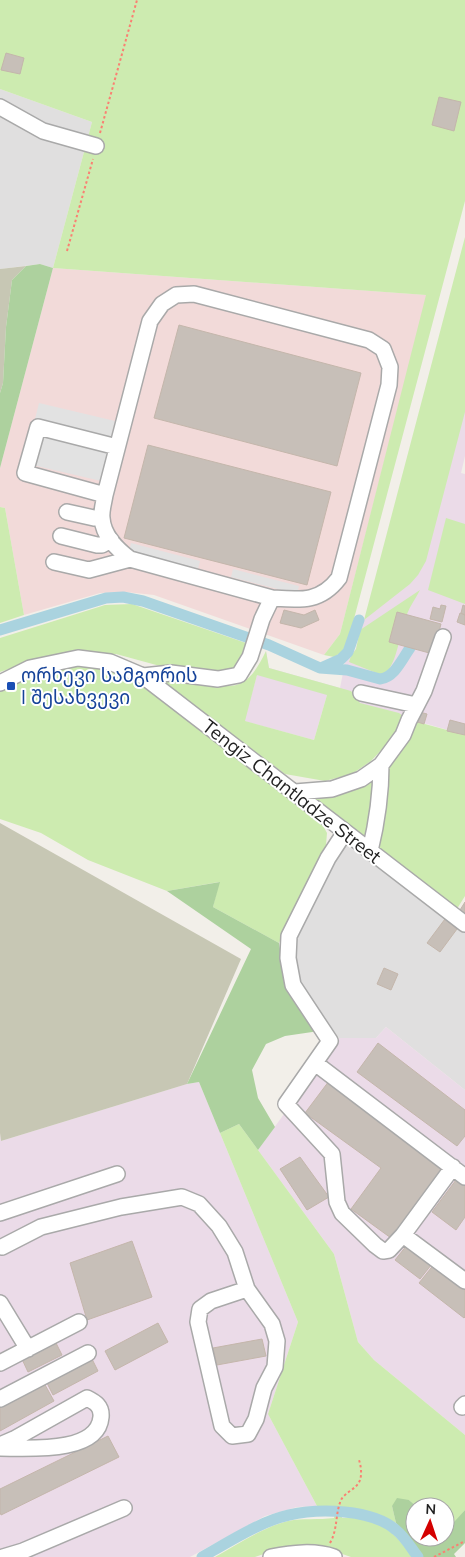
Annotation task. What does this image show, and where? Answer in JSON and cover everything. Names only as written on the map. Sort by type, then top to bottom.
[{"type":"street","points":[[0,108],[43,131],[96,146]]},
{"type":"street","points":[[194,294],[369,340],[383,349],[390,366],[389,385],[339,578],[332,588],[316,597],[303,601],[272,598],[130,559],[116,548],[106,532],[102,518],[105,495],[150,321],[162,304],[176,295],[194,294]]},
{"type":"street","points":[[105,495],[25,473],[38,427],[117,447]]},
{"type":"street","points":[[67,512],[102,518]]},
{"type":"street","points":[[61,536],[97,545],[102,545],[111,540]]},
{"type":"street","points":[[54,562],[89,570],[130,559]]},
{"type":"street","points":[[143,676],[171,673],[218,679],[239,674],[250,657],[272,598]]},
{"type":"street","points":[[295,792],[332,789],[361,779],[381,766],[403,735],[424,691],[443,637]]},
{"type":"street","name":"Tengiz Chantladze Street","points":[[0,683],[30,668],[78,658],[110,662],[143,676],[465,924]]},
{"type":"street","points":[[361,693],[416,705]]},
{"type":"street","points":[[370,851],[376,828],[381,794],[381,766]]},
{"type":"street","points":[[345,832],[328,858],[289,936],[288,958],[292,985],[330,1042],[286,1104],[332,1154],[337,1202],[342,1213],[383,1251],[389,1250],[403,1234],[452,1167]]},
{"type":"street","points":[[315,1063],[465,1177]]},
{"type":"street","points":[[0,1213],[117,1174]]},
{"type":"street","points":[[0,1250],[41,1227],[121,1207],[182,1197],[199,1204],[218,1226],[235,1252],[247,1289],[272,1324],[277,1341],[275,1367],[264,1388],[256,1419],[248,1434],[232,1436],[222,1426],[198,1322],[200,1309],[211,1301],[247,1289]]},
{"type":"street","points":[[403,1234],[465,1281]]},
{"type":"street","points":[[0,1303],[28,1349]]},
{"type":"street","points":[[0,1364],[79,1322]]},
{"type":"street","points":[[0,1398],[88,1353]]},
{"type":"street","points":[[86,1398],[97,1403],[102,1414],[100,1426],[93,1435],[65,1446],[0,1447],[86,1398]]},
{"type":"street","points":[[3,1557],[23,1551],[124,1508]]},
{"type":"street","points":[[271,1557],[310,1553],[330,1556]]},
{"type":"path","points":[[67,250],[137,0]]},
{"type":"path","points":[[330,1556],[329,1544],[335,1533],[342,1497],[357,1486],[360,1481],[359,1460]]},
{"type":"path","points":[[434,1557],[465,1541]]},
{"type":"shaded area","points":[[0,89],[92,122],[53,268],[40,264],[0,269]]},
{"type":"shaded area","points":[[26,266],[12,280],[6,327],[3,383],[0,393],[0,269]]},
{"type":"shaded area","points":[[53,268],[427,295],[340,634],[324,655],[154,595],[126,592],[100,593],[24,615],[5,508],[0,507],[0,468]]},
{"type":"shaded area","points":[[39,403],[115,421],[101,481],[24,463]]},
{"type":"shaded area","points":[[465,404],[465,456],[461,473],[465,474],[465,735],[327,695],[314,740],[244,721],[266,651],[269,668],[340,688],[345,663],[356,649],[364,620],[417,573]]},
{"type":"shaded area","points":[[131,543],[200,561],[198,569],[129,552]]},
{"type":"shaded area","points":[[233,569],[299,586],[297,594],[231,577]]},
{"type":"shaded area","points":[[0,823],[241,959],[187,1084],[1,1141]]},
{"type":"shaded area","points":[[346,838],[465,930],[465,1090],[386,1027],[376,1038],[339,1038],[297,982],[292,961],[294,937]]},
{"type":"shaded area","points":[[386,1027],[465,1090],[465,1435],[374,1360],[358,1342],[334,1254],[258,1150],[339,1038],[376,1038]]},
{"type":"shaded area","points":[[199,1082],[298,1322],[268,1414],[317,1506],[297,1507],[265,1516],[190,1557],[0,1557],[0,1133],[1,1141],[187,1084]]},
{"type":"green space","points":[[0,0],[465,0],[465,201],[351,630],[345,650],[334,657],[324,655],[340,634],[426,295],[53,268],[92,122],[0,89]]},
{"type":"green space","points":[[465,237],[465,412],[426,561],[410,584],[364,620]]},
{"type":"green space","points":[[40,264],[53,268],[0,468],[0,393],[3,383],[6,327],[12,280],[26,266]]},
{"type":"green space","points":[[0,507],[5,508],[24,615],[0,623]]},
{"type":"green space","points":[[446,518],[465,524],[465,604],[428,590]]},
{"type":"green space","points":[[420,590],[404,621],[396,654],[385,674],[379,674],[349,662],[356,649],[360,630]]},
{"type":"green space","points":[[132,604],[249,644],[235,668],[224,673],[160,666],[116,654],[78,654],[38,659],[0,672],[0,638],[105,605]]},
{"type":"green space","points":[[266,651],[269,668],[351,691],[360,703],[399,713],[407,719],[371,761],[352,774],[325,781],[285,774],[163,683],[179,678],[216,685],[236,685],[244,682],[258,665]],"holes":[[[257,675],[327,695],[314,740],[245,721]]]},
{"type":"green space","points":[[79,666],[111,669],[137,680],[321,822],[327,833],[326,845],[279,943],[213,907],[219,882],[167,891],[88,860],[41,833],[0,819],[0,690],[33,676]]},
{"type":"green space","points":[[414,721],[465,735],[465,896],[455,912],[310,795],[364,785]]},
{"type":"green space","points":[[220,882],[213,907],[279,943],[287,990],[319,1031],[285,1036],[266,1044],[252,1070],[258,1098],[275,1127],[258,1150],[239,1124],[220,1133],[199,1082],[187,1084],[251,949],[167,891]]},
{"type":"green space","points":[[239,1124],[334,1254],[358,1342],[374,1360],[465,1435],[465,1510],[455,1522],[455,1497],[405,1497],[405,1501],[392,1506],[396,1523],[380,1515],[342,1507],[342,1518],[365,1519],[375,1522],[391,1532],[413,1557],[351,1557],[328,1549],[281,1548],[255,1557],[215,1557],[260,1532],[288,1521],[334,1518],[334,1506],[317,1506],[268,1414],[298,1322],[220,1133]]},
{"type":"green space","points":[[397,1498],[405,1499],[405,1535],[396,1523],[392,1506]]},
{"type":"green space","points":[[465,1510],[465,1543],[454,1554],[456,1557],[422,1557],[414,1547],[455,1547],[455,1521]]},
{"type":"building","points":[[6,53],[24,58],[20,74],[1,70]]},
{"type":"building","points":[[439,97],[461,102],[454,131],[432,125]]},
{"type":"building","points":[[179,325],[361,373],[337,466],[154,418]]},
{"type":"building","points":[[148,445],[331,492],[307,585],[124,538]]},
{"type":"building","points":[[441,605],[446,606],[442,622],[430,619],[433,607],[440,609]]},
{"type":"building","points":[[463,605],[465,606],[465,615],[461,613]]},
{"type":"building","points":[[284,610],[304,615],[315,610],[319,620],[301,628],[280,623]]},
{"type":"building","points":[[397,612],[441,624],[433,654],[389,642]]},
{"type":"building","points":[[460,613],[465,615],[465,625],[457,622]]},
{"type":"building","points":[[416,711],[427,714],[424,724],[414,721]]},
{"type":"building","points":[[450,720],[465,724],[465,735],[447,731]]},
{"type":"building","points":[[465,902],[465,913],[460,910]]},
{"type":"building","points":[[445,919],[457,929],[440,952],[427,943]]},
{"type":"building","points":[[384,968],[398,974],[391,990],[377,984]]},
{"type":"building","points":[[378,1043],[465,1110],[465,1136],[457,1146],[357,1072]]},
{"type":"building","points":[[329,1081],[445,1165],[391,1238],[351,1209],[381,1168],[305,1113]]},
{"type":"building","points":[[300,1157],[329,1197],[307,1210],[280,1169]]},
{"type":"building","points":[[456,1180],[465,1186],[465,1217],[456,1230],[432,1212]]},
{"type":"building","points":[[132,1241],[152,1297],[87,1320],[70,1263]]},
{"type":"building","points":[[407,1245],[432,1264],[420,1279],[395,1260]]},
{"type":"building","points":[[435,1263],[465,1287],[464,1318],[419,1283]]},
{"type":"building","points":[[158,1323],[168,1342],[115,1370],[105,1351]]},
{"type":"building","points":[[262,1339],[266,1356],[217,1365],[213,1348]]},
{"type":"building","points":[[55,1341],[62,1355],[28,1372],[21,1357]]},
{"type":"building","points":[[91,1357],[98,1371],[53,1395],[46,1381]]},
{"type":"building","points":[[44,1383],[54,1401],[0,1431],[0,1406]]},
{"type":"building","points":[[108,1436],[119,1457],[1,1515],[0,1489]]},
{"type":"waterway","points":[[0,630],[106,598],[123,597],[143,601],[269,645],[320,668],[347,670],[380,679],[385,678],[394,671],[410,648]]},
{"type":"waterway","points":[[323,667],[341,659],[348,652],[359,620]]},
{"type":"waterway","points":[[202,1557],[267,1522],[289,1515],[315,1511],[360,1514],[386,1523],[402,1536],[418,1557]]},
{"type":"place","name":"ორხევი სამგორის I შესახვევი","points":[[11,686]]}]
